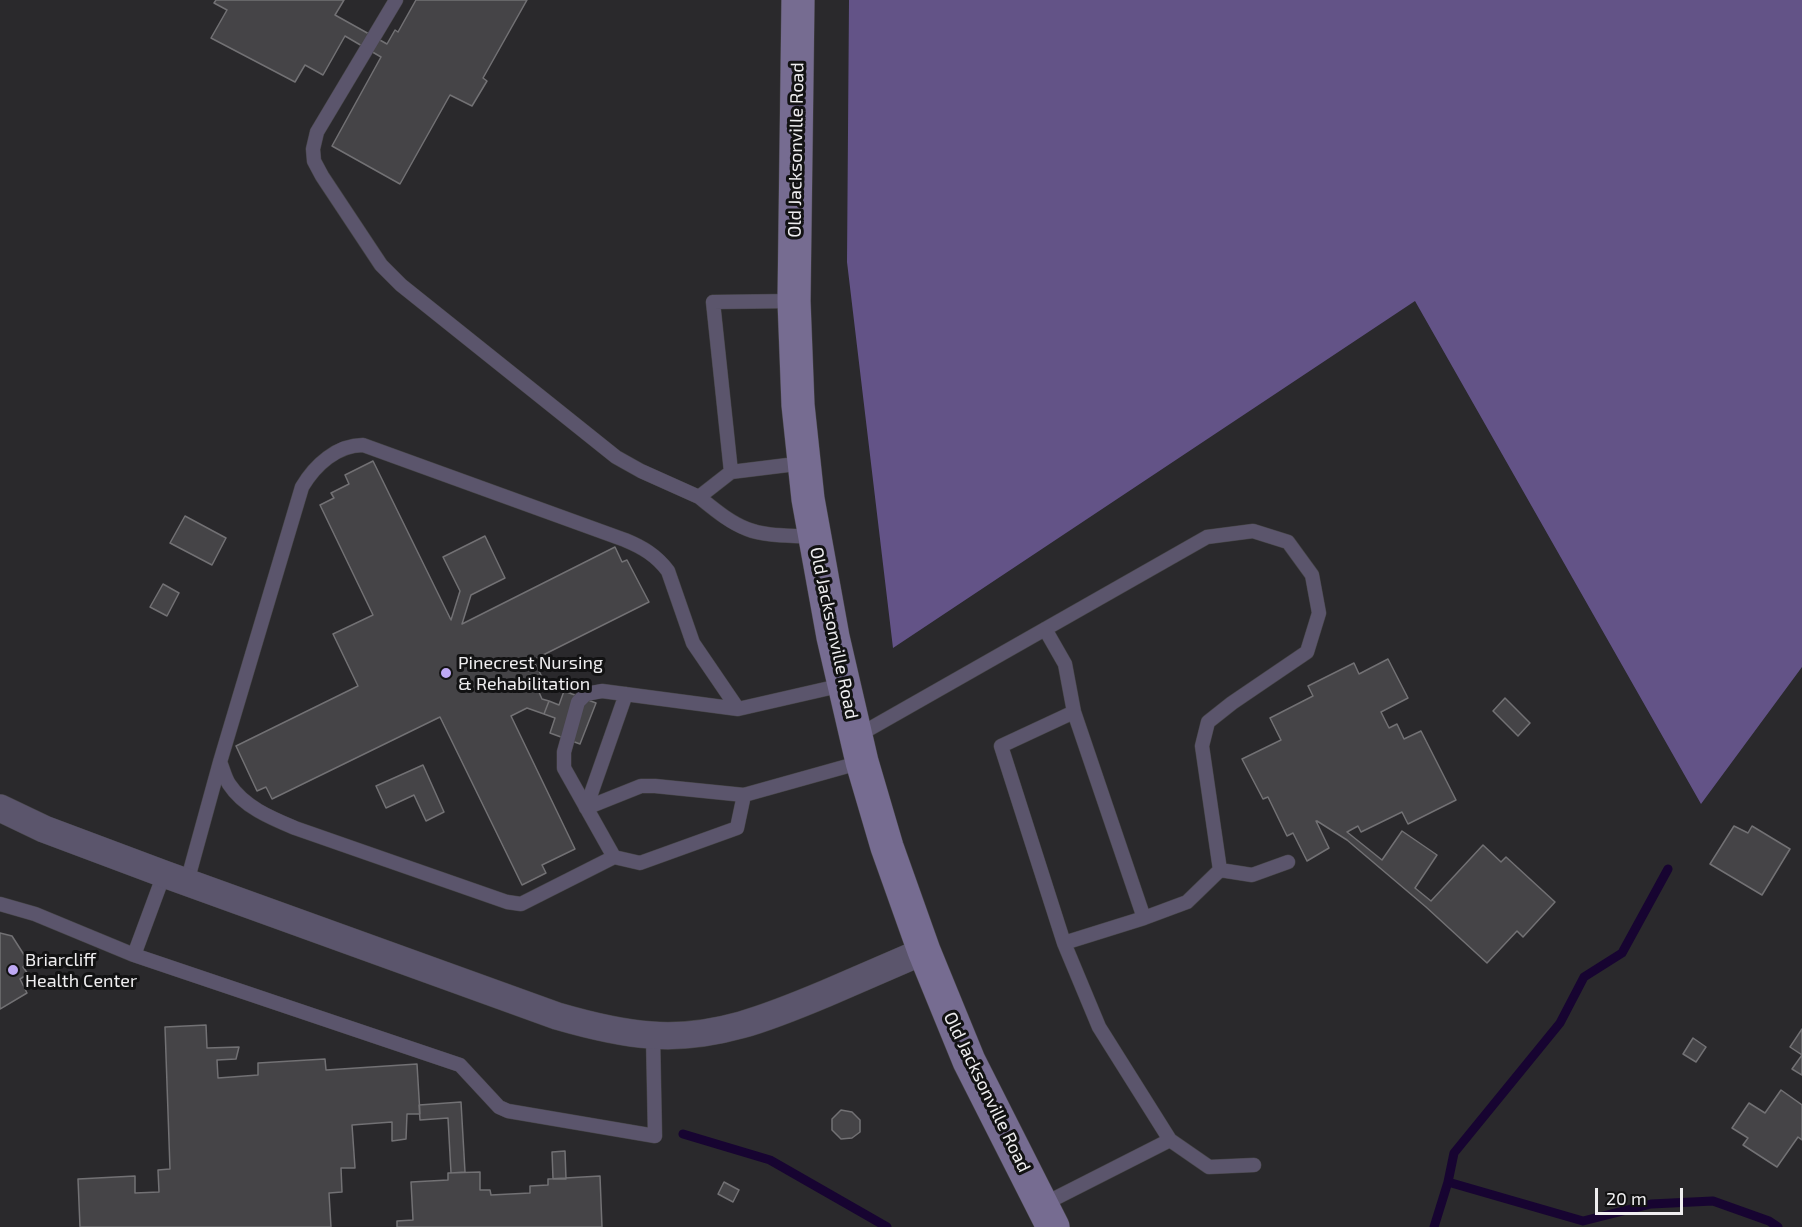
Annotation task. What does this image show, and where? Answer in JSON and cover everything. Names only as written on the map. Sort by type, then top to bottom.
[{"type":"main road","name":"Old Jacksonville Road","points":[[798,0],[794,301],[798,405],[814,537],[843,684],[887,847],[924,951],[969,1061],[1048,1216]]},
{"type":"street","points":[[0,808],[44,829],[175,878],[557,1016],[621,1032],[653,1036],[706,1034],[730,1030],[778,1014],[924,951]]},
{"type":"lane","points":[[396,0],[317,132],[313,150],[314,161],[322,176],[376,257],[401,285],[616,457],[699,497],[731,521],[747,529],[814,537]]},
{"type":"lane","points":[[731,472],[712,302],[794,301]]},
{"type":"lane","points":[[134,955],[175,878],[220,762],[302,487],[308,476],[344,447],[363,445],[581,524],[651,553],[668,571],[693,643],[738,709]]},
{"type":"lane","points":[[699,497],[731,472],[804,463]]},
{"type":"lane","points":[[586,808],[641,786],[744,795],[859,749],[1045,629],[1208,537],[1253,531],[1288,542],[1312,575],[1319,613],[1307,652],[1208,722],[1202,746],[1220,870]]},
{"type":"lane","points":[[1045,629],[1065,664],[1074,712],[1144,918]]},
{"type":"lane","points":[[614,857],[564,768],[563,759],[581,698],[591,692],[602,691],[738,709],[843,684]]},
{"type":"lane","points":[[586,808],[626,694]]},
{"type":"lane","points":[[1074,712],[1001,746],[1064,943],[1099,1027],[1170,1140],[1209,1167],[1254,1165]]},
{"type":"lane","points":[[220,762],[229,784],[238,796],[263,814],[295,828],[507,902],[521,904],[614,857],[640,863],[737,828],[744,795]]},
{"type":"lane","points":[[1220,870],[1252,875],[1288,862]]},
{"type":"lane","points":[[1064,943],[1187,902],[1220,870]]},
{"type":"lane","points":[[0,904],[35,914],[134,955],[460,1065],[499,1107],[508,1111],[656,1136],[653,1036]]},
{"type":"lane","points":[[1048,1216],[1170,1140]]},
{"type":"shaded area","points":[[849,0],[1802,0],[1802,667],[1701,804],[1415,301],[893,648],[847,262]]},
{"type":"building","points":[[216,0],[344,0],[335,15],[387,44],[395,30],[398,32],[416,0],[527,0],[483,78],[487,81],[472,106],[450,95],[400,184],[332,146],[381,57],[345,36],[323,75],[305,65],[295,82],[211,38],[227,10],[214,3]]},
{"type":"building","name":"Pinecrest Nursing & Rehabilitation","points":[[373,461],[451,620],[460,591],[443,557],[485,536],[505,578],[471,595],[462,624],[615,547],[622,562],[627,560],[649,602],[533,660],[547,686],[538,690],[542,699],[549,701],[544,714],[527,708],[511,716],[575,849],[542,865],[546,873],[522,885],[440,717],[272,799],[266,787],[257,791],[236,746],[358,686],[333,634],[373,615],[320,505],[334,498],[331,493],[349,484],[345,475]]},
{"type":"building","points":[[185,516],[226,538],[212,565],[170,543]]},
{"type":"building","points":[[163,584],[179,593],[167,616],[150,607]]},
{"type":"building","points":[[1388,659],[1408,698],[1381,712],[1389,728],[1397,724],[1404,739],[1421,731],[1456,800],[1408,824],[1402,812],[1361,832],[1358,826],[1347,832],[1382,860],[1402,831],[1437,855],[1415,888],[1431,901],[1483,845],[1501,862],[1506,857],[1555,902],[1523,937],[1517,931],[1487,963],[1426,907],[1347,840],[1317,821],[1329,848],[1307,861],[1293,833],[1287,836],[1268,797],[1263,799],[1242,759],[1281,740],[1270,718],[1313,696],[1308,686],[1354,663],[1359,674]]},
{"type":"building","points":[[564,691],[596,703],[580,744],[550,733],[555,718],[544,714],[549,701],[559,705]]},
{"type":"building","points":[[1505,698],[1530,723],[1518,736],[1493,711]]},
{"type":"building","points":[[423,765],[444,812],[426,821],[414,795],[386,808],[376,786]]},
{"type":"building","points":[[1734,826],[1748,833],[1752,826],[1790,849],[1762,895],[1710,864]]},
{"type":"building","name":"Briarcliff Health Center","points":[[0,933],[12,936],[28,961],[23,967],[28,974],[20,979],[27,993],[0,1009]]},
{"type":"building","points":[[206,1025],[207,1048],[239,1047],[236,1059],[217,1060],[218,1078],[258,1075],[258,1063],[325,1059],[326,1070],[417,1064],[420,1114],[407,1114],[406,1139],[392,1141],[392,1122],[352,1125],[355,1168],[341,1168],[342,1192],[329,1193],[331,1227],[80,1227],[78,1179],[135,1176],[135,1193],[159,1192],[158,1170],[170,1169],[165,1027]]},
{"type":"building","points":[[1802,1029],[1802,1055],[1790,1047]]},
{"type":"building","points":[[1693,1038],[1706,1047],[1696,1062],[1683,1054]]},
{"type":"building","points":[[1802,1055],[1802,1075],[1792,1069]]},
{"type":"building","points":[[1781,1090],[1802,1105],[1802,1140],[1798,1137],[1777,1167],[1743,1145],[1748,1138],[1732,1128],[1749,1103],[1765,1113]]},
{"type":"building","points":[[461,1102],[465,1172],[451,1173],[448,1118],[420,1120],[419,1105]]},
{"type":"building","points":[[841,1110],[852,1112],[860,1120],[860,1132],[852,1138],[841,1139],[832,1130],[832,1119]]},
{"type":"building","points":[[565,1151],[566,1179],[553,1179],[552,1152]]},
{"type":"building","points":[[480,1172],[480,1190],[490,1190],[491,1195],[530,1193],[530,1186],[548,1185],[548,1179],[600,1176],[602,1227],[397,1227],[397,1221],[413,1220],[411,1182],[448,1180],[448,1173]]},
{"type":"building","points":[[724,1182],[739,1190],[733,1202],[718,1194]]},
{"type":"waterway","points":[[1448,1182],[1454,1153],[1560,1023],[1584,977],[1622,953],[1668,869]]},
{"type":"waterway","points":[[683,1134],[770,1160],[887,1227]]},
{"type":"waterway","points":[[1434,1227],[1448,1182],[1583,1221],[1651,1204],[1713,1201],[1769,1221],[1778,1227]]},
{"type":"place","name":"Pinecrest Nursing & Rehabilitation","points":[[446,673]]},
{"type":"place","name":"Briarcliff Health Center","points":[[13,970]]}]
